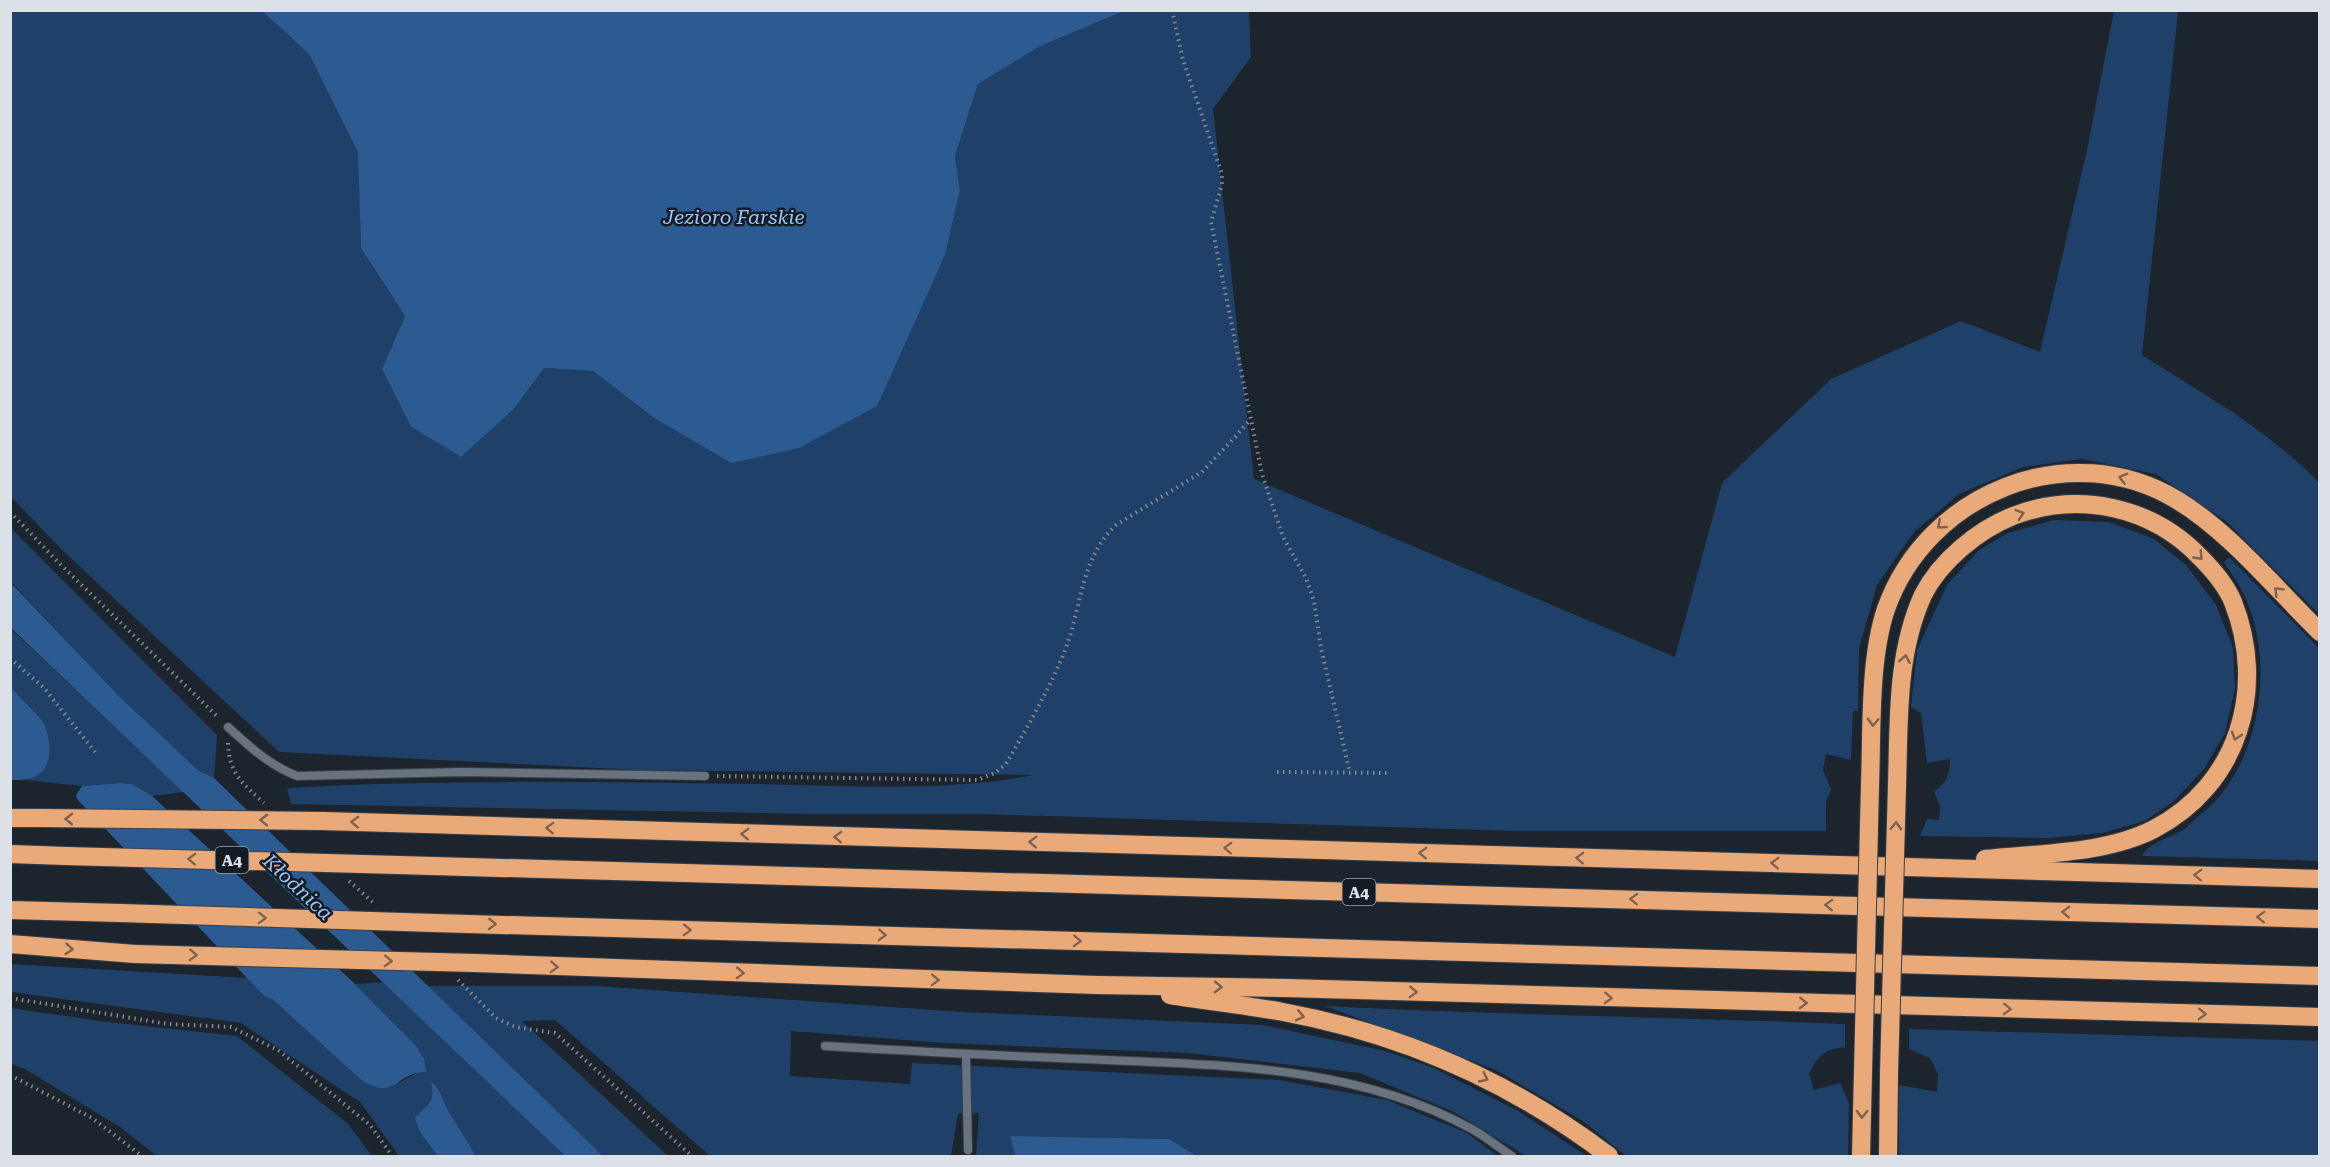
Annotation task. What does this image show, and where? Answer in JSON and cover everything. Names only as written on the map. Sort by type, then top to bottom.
[{"type":"highway","points":[[1862,1156],[1870,785],[1878,644],[1886,610],[1899,579],[1921,546],[1959,509],[2019,482],[2051,474],[2088,473],[2115,476],[2144,484],[2175,499],[2201,516],[2228,540],[2319,632]]},
{"type":"highway","points":[[1888,1156],[1897,786],[1904,663],[1911,628],[1924,594],[1940,570],[1959,550],[2000,521],[2050,506],[2077,503],[2111,507],[2138,514],[2190,546],[2208,565],[2232,601],[2245,643],[2248,663],[2248,687],[2236,740],[2224,765],[2204,792],[2154,829],[2125,840],[2096,847],[1917,867]]},
{"type":"highway","points":[[10,818],[322,821],[2319,879]]},
{"type":"highway","name":"A4","points":[[10,854],[2319,919]]},
{"type":"highway","points":[[10,910],[2319,976]]},
{"type":"highway","points":[[10,944],[135,954],[475,963],[1097,985],[1298,988],[2319,1017]]},
{"type":"highway","points":[[1097,985],[1282,1012],[1340,1025],[1428,1053],[1489,1080],[1533,1104],[1609,1156]]},
{"type":"lane","points":[[228,727],[260,756],[280,770],[297,776],[461,772],[705,776]]},
{"type":"lane","points":[[825,1047],[1186,1064],[1280,1071],[1353,1083],[1411,1101],[1462,1124],[1512,1156]]},
{"type":"lane","points":[[966,1055],[968,1150]]},
{"type":"path","points":[[1172,10],[1183,60],[1221,174],[1222,184],[1211,222],[1262,474],[1277,520],[1291,554],[1306,578],[1314,601],[1321,648],[1350,773]]},
{"type":"path","points":[[705,776],[977,780],[994,773],[1006,764],[1065,650],[1093,555],[1105,536],[1116,525],[1202,471],[1250,420]]},
{"type":"path","points":[[10,512],[74,578],[228,727],[228,755],[237,779],[272,811]]},
{"type":"path","points":[[10,658],[44,688],[95,752]]},
{"type":"path","points":[[1277,772],[1387,773]]},
{"type":"path","points":[[343,875],[378,907]]},
{"type":"path","points":[[458,979],[496,1018],[515,1027],[555,1033],[692,1156]]},
{"type":"path","points":[[10,998],[168,1024],[231,1027],[278,1050],[370,1125],[393,1156]]},
{"type":"path","points":[[10,1075],[92,1118],[142,1156]]},
{"type":"shaded area","points":[[11,11],[262,11],[309,54],[359,152],[361,248],[405,316],[382,369],[411,427],[461,457],[514,409],[544,368],[593,371],[654,418],[731,463],[917,315],[945,255],[960,191],[955,156],[978,84],[1039,46],[1124,11],[1249,11],[1251,57],[1213,109],[1254,479],[1675,657],[1722,483],[1831,379],[1961,321],[2040,352],[2087,150],[2114,11],[2178,11],[2142,355],[2257,429],[2300,464],[2319,483],[2319,614],[2226,521],[2156,474],[2082,459],[2023,467],[1959,494],[1914,532],[1877,585],[1859,648],[1858,711],[1853,711],[1851,760],[1826,754],[1823,770],[1831,789],[1826,802],[1826,831],[1516,831],[982,814],[813,814],[291,804],[287,788],[345,785],[578,782],[893,787],[999,781],[1033,775],[639,770],[279,752],[62,550],[11,497]]},
{"type":"shaded area","points":[[2054,520],[2109,522],[2154,539],[2186,565],[2216,605],[2233,648],[2235,688],[2225,733],[2204,769],[2174,801],[2145,821],[2102,833],[2049,838],[1920,836],[1927,819],[1939,820],[1940,806],[1934,791],[1947,778],[1950,759],[1927,763],[1921,713],[1911,707],[1917,650],[1947,585],[1979,550],[2008,533]]},
{"type":"shaded area","points":[[10,527],[217,735],[214,778],[199,771],[121,698],[11,582]]},
{"type":"shaded area","points":[[2229,557],[2319,648],[2319,861],[2142,856],[2150,847],[2183,830],[2207,809],[2225,789],[2240,765],[2251,738],[2260,680],[2259,650],[2254,623],[2245,597],[2224,562]]},
{"type":"shaded area","points":[[10,628],[184,792],[152,796],[132,784],[82,786],[25,780],[40,774],[49,746],[49,737],[42,721],[11,687]]},
{"type":"shaded area","points":[[11,964],[247,978],[265,997],[272,999],[360,1079],[399,1083],[418,1072],[416,1046],[355,984],[383,982],[565,1156],[399,1156],[360,1102],[241,1023],[11,992]]},
{"type":"shaded area","points":[[426,986],[597,986],[962,1012],[1263,1025],[1385,1051],[1434,1068],[1518,1111],[1587,1156],[1526,1156],[1454,1112],[1360,1073],[1188,1053],[943,1043],[791,1031],[790,1076],[910,1084],[912,1063],[1279,1080],[1387,1100],[1467,1133],[1498,1156],[1197,1156],[1169,1139],[1010,1136],[1015,1156],[976,1156],[979,1113],[958,1114],[951,1156],[710,1156],[555,1020],[522,1021],[668,1156],[603,1156]]},
{"type":"shaded area","points":[[1325,1006],[1845,1024],[1845,1047],[1822,1054],[1809,1074],[1814,1090],[1840,1083],[1849,1103],[1848,1156],[1626,1156],[1583,1121],[1496,1070]]},
{"type":"shaded area","points":[[10,1008],[108,1022],[237,1036],[347,1123],[372,1156],[157,1156],[120,1127],[25,1069],[11,1064]]},
{"type":"shaded area","points":[[1909,1029],[2319,1041],[2319,1156],[1899,1156],[1899,1085],[1937,1092],[1938,1074],[1930,1058],[1909,1049]]},
{"type":"water","name":"Jezioro Farskie","points":[[262,11],[1124,11],[1040,46],[978,84],[955,156],[960,191],[945,255],[877,406],[799,448],[731,463],[654,418],[593,371],[544,368],[514,409],[461,457],[411,427],[382,369],[405,316],[361,248],[358,152],[309,54]]},
{"type":"water","name":"Kłodnica","points":[[10,582],[121,698],[199,771],[214,778],[603,1156],[565,1156],[11,628]]},
{"type":"water","points":[[11,687],[43,722],[48,735],[49,758],[43,770],[35,777],[11,780]]},
{"type":"water","points":[[132,784],[152,796],[355,984],[416,1046],[424,1059],[426,1072],[408,1076],[389,1087],[372,1086],[360,1079],[272,999],[265,997],[77,799],[76,795],[82,786]]},
{"type":"water","points":[[431,1081],[475,1156],[438,1156],[420,1132],[415,1118],[432,1099]]},
{"type":"water","points":[[1010,1136],[1169,1139],[1197,1156],[1015,1156]]}]
